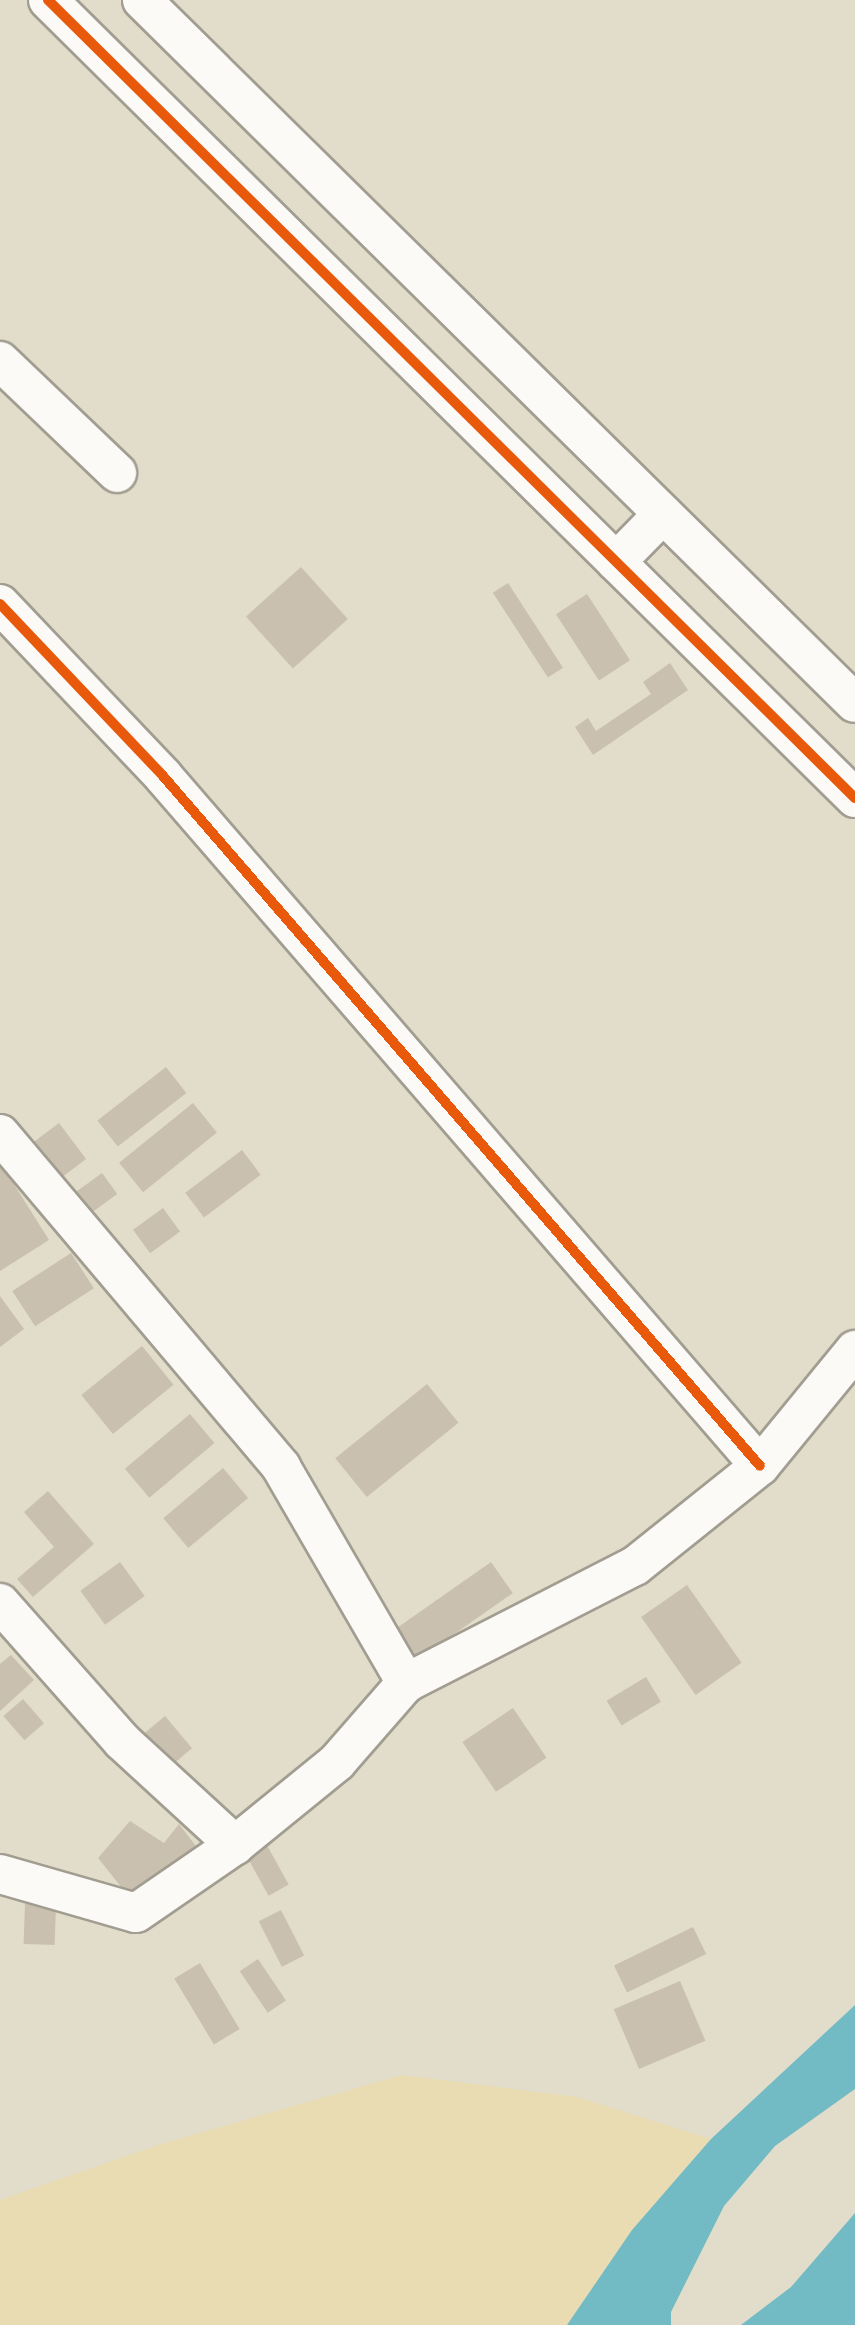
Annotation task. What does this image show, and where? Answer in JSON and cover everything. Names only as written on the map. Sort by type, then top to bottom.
[{"type":"street","points":[[48,0],[855,798]]},
{"type":"street","points":[[142,0],[855,704]]},
{"type":"street","points":[[0,361],[117,473]]},
{"type":"street","points":[[616,562],[663,514]]},
{"type":"street","points":[[0,604],[163,775],[760,1466]]},
{"type":"street","points":[[0,1135],[281,1467],[406,1684]]},
{"type":"street","points":[[0,1874],[136,1913],[235,1845],[337,1762],[406,1684],[635,1566],[760,1466],[855,1350]]},
{"type":"street","points":[[0,1603],[122,1741],[235,1845]]},
{"type":"sand","points":[[402,2075],[577,2097],[711,2139],[632,2230],[567,2325],[0,2325],[0,2200],[161,2144]]},
{"type":"water","points":[[855,2005],[855,2089],[775,2146],[724,2206],[671,2312],[671,2325],[567,2325],[632,2230],[711,2139]]},
{"type":"water","points":[[855,2213],[855,2325],[741,2325],[791,2287]]},
{"type":"building","points":[[301,567],[348,619],[293,669],[246,617]]},
{"type":"building","points":[[508,583],[563,668],[548,678],[493,593]]},
{"type":"building","points":[[587,594],[630,660],[599,680],[556,614]]},
{"type":"building","points":[[670,663],[688,690],[593,755],[575,727],[588,718],[596,731],[651,694],[643,682]]},
{"type":"building","points":[[166,1067],[186,1093],[118,1147],[97,1121]]},
{"type":"building","points":[[193,1103],[217,1133],[143,1192],[119,1163]]},
{"type":"building","points":[[59,1123],[86,1159],[55,1182],[28,1146]]},
{"type":"building","points":[[242,1150],[261,1175],[204,1217],[185,1193]]},
{"type":"building","points":[[0,1162],[49,1240],[0,1271]]},
{"type":"building","points":[[102,1173],[117,1194],[85,1218],[70,1197]]},
{"type":"building","points":[[163,1208],[180,1231],[150,1253],[133,1230]]},
{"type":"building","points":[[71,1253],[94,1288],[35,1326],[12,1291]]},
{"type":"building","points":[[0,1296],[24,1329],[0,1347]]},
{"type":"building","points":[[142,1346],[173,1385],[113,1434],[81,1395]]},
{"type":"building","points":[[427,1384],[458,1423],[367,1497],[335,1458]]},
{"type":"building","points":[[190,1414],[214,1443],[149,1498],[125,1469]]},
{"type":"building","points":[[223,1468],[248,1498],[188,1548],[163,1518]]},
{"type":"building","points":[[48,1491],[94,1544],[33,1597],[17,1579],[54,1547],[24,1512]]},
{"type":"building","points":[[120,1562],[145,1596],[105,1625],[80,1591]]},
{"type":"building","points":[[491,1562],[513,1593],[410,1665],[389,1634]]},
{"type":"building","points":[[687,1585],[741,1663],[696,1695],[641,1617]]},
{"type":"building","points":[[11,1655],[34,1680],[0,1711],[0,1664]]},
{"type":"building","points":[[646,1677],[661,1702],[622,1726],[607,1701]]},
{"type":"building","points":[[23,1699],[44,1723],[24,1740],[3,1716]]},
{"type":"building","points":[[513,1708],[547,1758],[496,1792],[462,1742]]},
{"type":"building","points":[[165,1716],[192,1748],[171,1766],[144,1734]]},
{"type":"building","points":[[130,1821],[164,1843],[179,1824],[205,1858],[159,1892],[126,1893],[98,1858]]},
{"type":"building","points":[[264,1840],[289,1885],[269,1896],[244,1851]]},
{"type":"building","points":[[25,1904],[56,1905],[55,1945],[24,1944]]},
{"type":"building","points":[[281,1910],[304,1955],[282,1967],[259,1921]]},
{"type":"building","points":[[693,1927],[706,1954],[627,1993],[614,1966]]},
{"type":"building","points":[[258,1959],[286,2000],[268,2013],[240,1971]]},
{"type":"building","points":[[200,1963],[240,2029],[214,2044],[174,1978]]},
{"type":"building","points":[[680,1981],[705,2041],[639,2069],[614,2009]]},
{"type":"cycle path","points":[[48,0],[855,798]]},
{"type":"cycle path","points":[[0,604],[163,776],[760,1466]]}]
